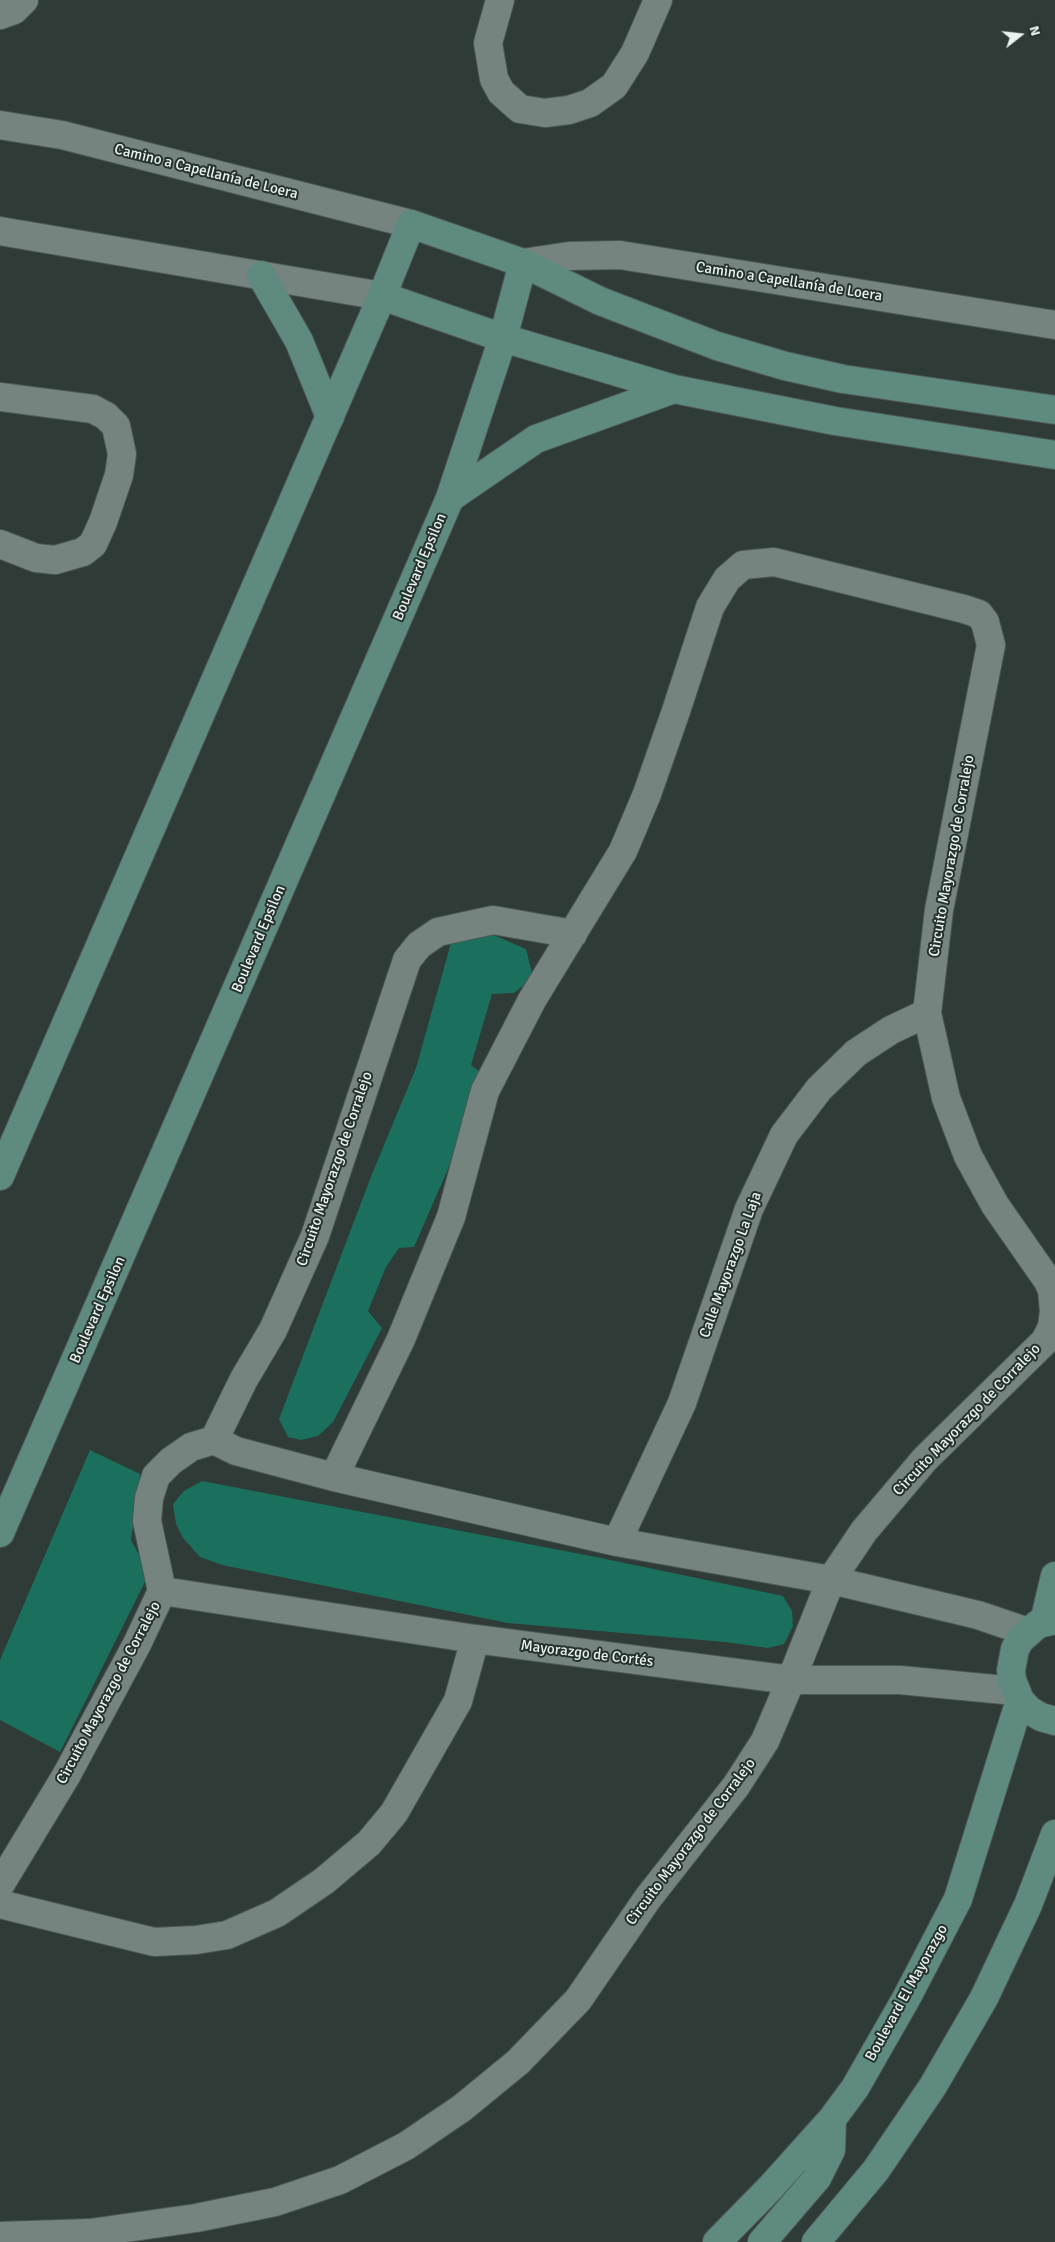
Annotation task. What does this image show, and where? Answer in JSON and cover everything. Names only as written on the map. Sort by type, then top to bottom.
[{"type":"street","points":[[0,15],[14,10],[24,0]]},
{"type":"street","points":[[500,0],[488,43],[494,79],[501,92],[520,109],[545,113],[569,110],[590,103],[614,86],[635,53],[658,0]]},
{"type":"street","name":"Camino a Capellanía de Loera","points":[[0,125],[62,135],[411,224]]},
{"type":"street","points":[[0,1176],[330,417],[411,224],[522,263],[600,301],[646,320],[717,346],[785,366],[843,378],[1055,410]]},
{"type":"street","points":[[0,231],[382,296],[503,338],[674,389],[835,422],[1055,455]]},
{"type":"street","name":"Camino a Capellanía de Loera","points":[[522,263],[570,256],[620,255],[1055,324]]},
{"type":"street","name":"Boulevard Epsilon","points":[[0,1533],[450,498],[503,338],[522,263]]},
{"type":"street","points":[[261,275],[299,341],[330,417]]},
{"type":"street","points":[[450,498],[536,439],[674,389]]},
{"type":"street","points":[[0,397],[92,409],[106,416],[116,426],[122,454],[119,475],[103,522],[93,544],[83,552],[55,560],[36,558],[0,544]]},
{"type":"street","name":"Circuito Mayorazgo de Corralejo","points":[[0,2236],[90,2234],[196,2218],[275,2202],[340,2180],[406,2146],[462,2108],[518,2062],[578,2000],[648,1898],[736,1786],[764,1741],[831,1580],[864,1531],[925,1459],[1045,1341],[1052,1327],[1054,1311],[1052,1290],[995,1205],[968,1156],[946,1098],[927,1013],[939,910],[991,645],[985,622],[979,614],[964,608],[774,562],[742,565],[726,579],[710,607],[670,729],[627,842],[532,1000],[485,1091],[450,1217],[401,1339],[334,1477]]},
{"type":"street","name":"Circuito Mayorazgo de Corralejo","points":[[0,1885],[66,1776],[138,1644],[162,1591],[147,1521],[149,1498],[156,1476],[170,1461],[192,1447],[214,1440],[244,1379],[273,1330],[315,1236],[407,960],[419,945],[438,932],[494,920],[573,934]]},
{"type":"street","name":"Calle Mayorazgo La Laja","points":[[617,1542],[682,1403],[749,1209],[784,1135],[819,1088],[856,1053],[891,1030],[927,1013]]},
{"type":"street","points":[[214,1440],[236,1451],[334,1477],[617,1542],[831,1580],[978,1615],[1042,1625]]},
{"type":"street","points":[[1055,1576],[1042,1625],[1015,1649],[1012,1659],[1012,1680],[1018,1695],[1029,1710],[1041,1717],[1055,1721]]},
{"type":"street","name":"Mayorazgo de Cortés","points":[[162,1591],[475,1639],[791,1680],[900,1680],[1018,1695]]},
{"type":"street","points":[[0,1904],[154,1942],[196,1940],[227,1935],[277,1913],[324,1881],[369,1843],[394,1813],[458,1701],[475,1639]]},
{"type":"street","name":"Boulevard El Mayorazgo","points":[[717,2242],[771,2188],[832,2119],[855,2088],[907,1997],[958,1899],[1018,1695]]},
{"type":"street","points":[[816,2242],[876,2170],[933,2086],[984,1998],[1028,1905],[1055,1834]]},
{"type":"street","points":[[762,2242],[818,2178],[831,2150],[832,2119]]},
{"type":"green space","points":[[491,934],[526,949],[532,973],[524,985],[514,993],[492,994],[471,1065],[483,1074],[461,1139],[414,1247],[399,1248],[386,1267],[368,1311],[382,1328],[333,1422],[318,1436],[301,1440],[288,1437],[279,1419],[372,1174],[416,1068],[451,943]]},
{"type":"green space","points":[[90,1450],[140,1474],[131,1540],[149,1574],[60,1752],[0,1720],[0,1660]]},
{"type":"green space","points":[[202,1481],[601,1558],[783,1596],[792,1611],[793,1626],[784,1644],[768,1648],[725,1642],[508,1623],[222,1565],[200,1557],[183,1538],[176,1524],[173,1504],[184,1491]]}]
